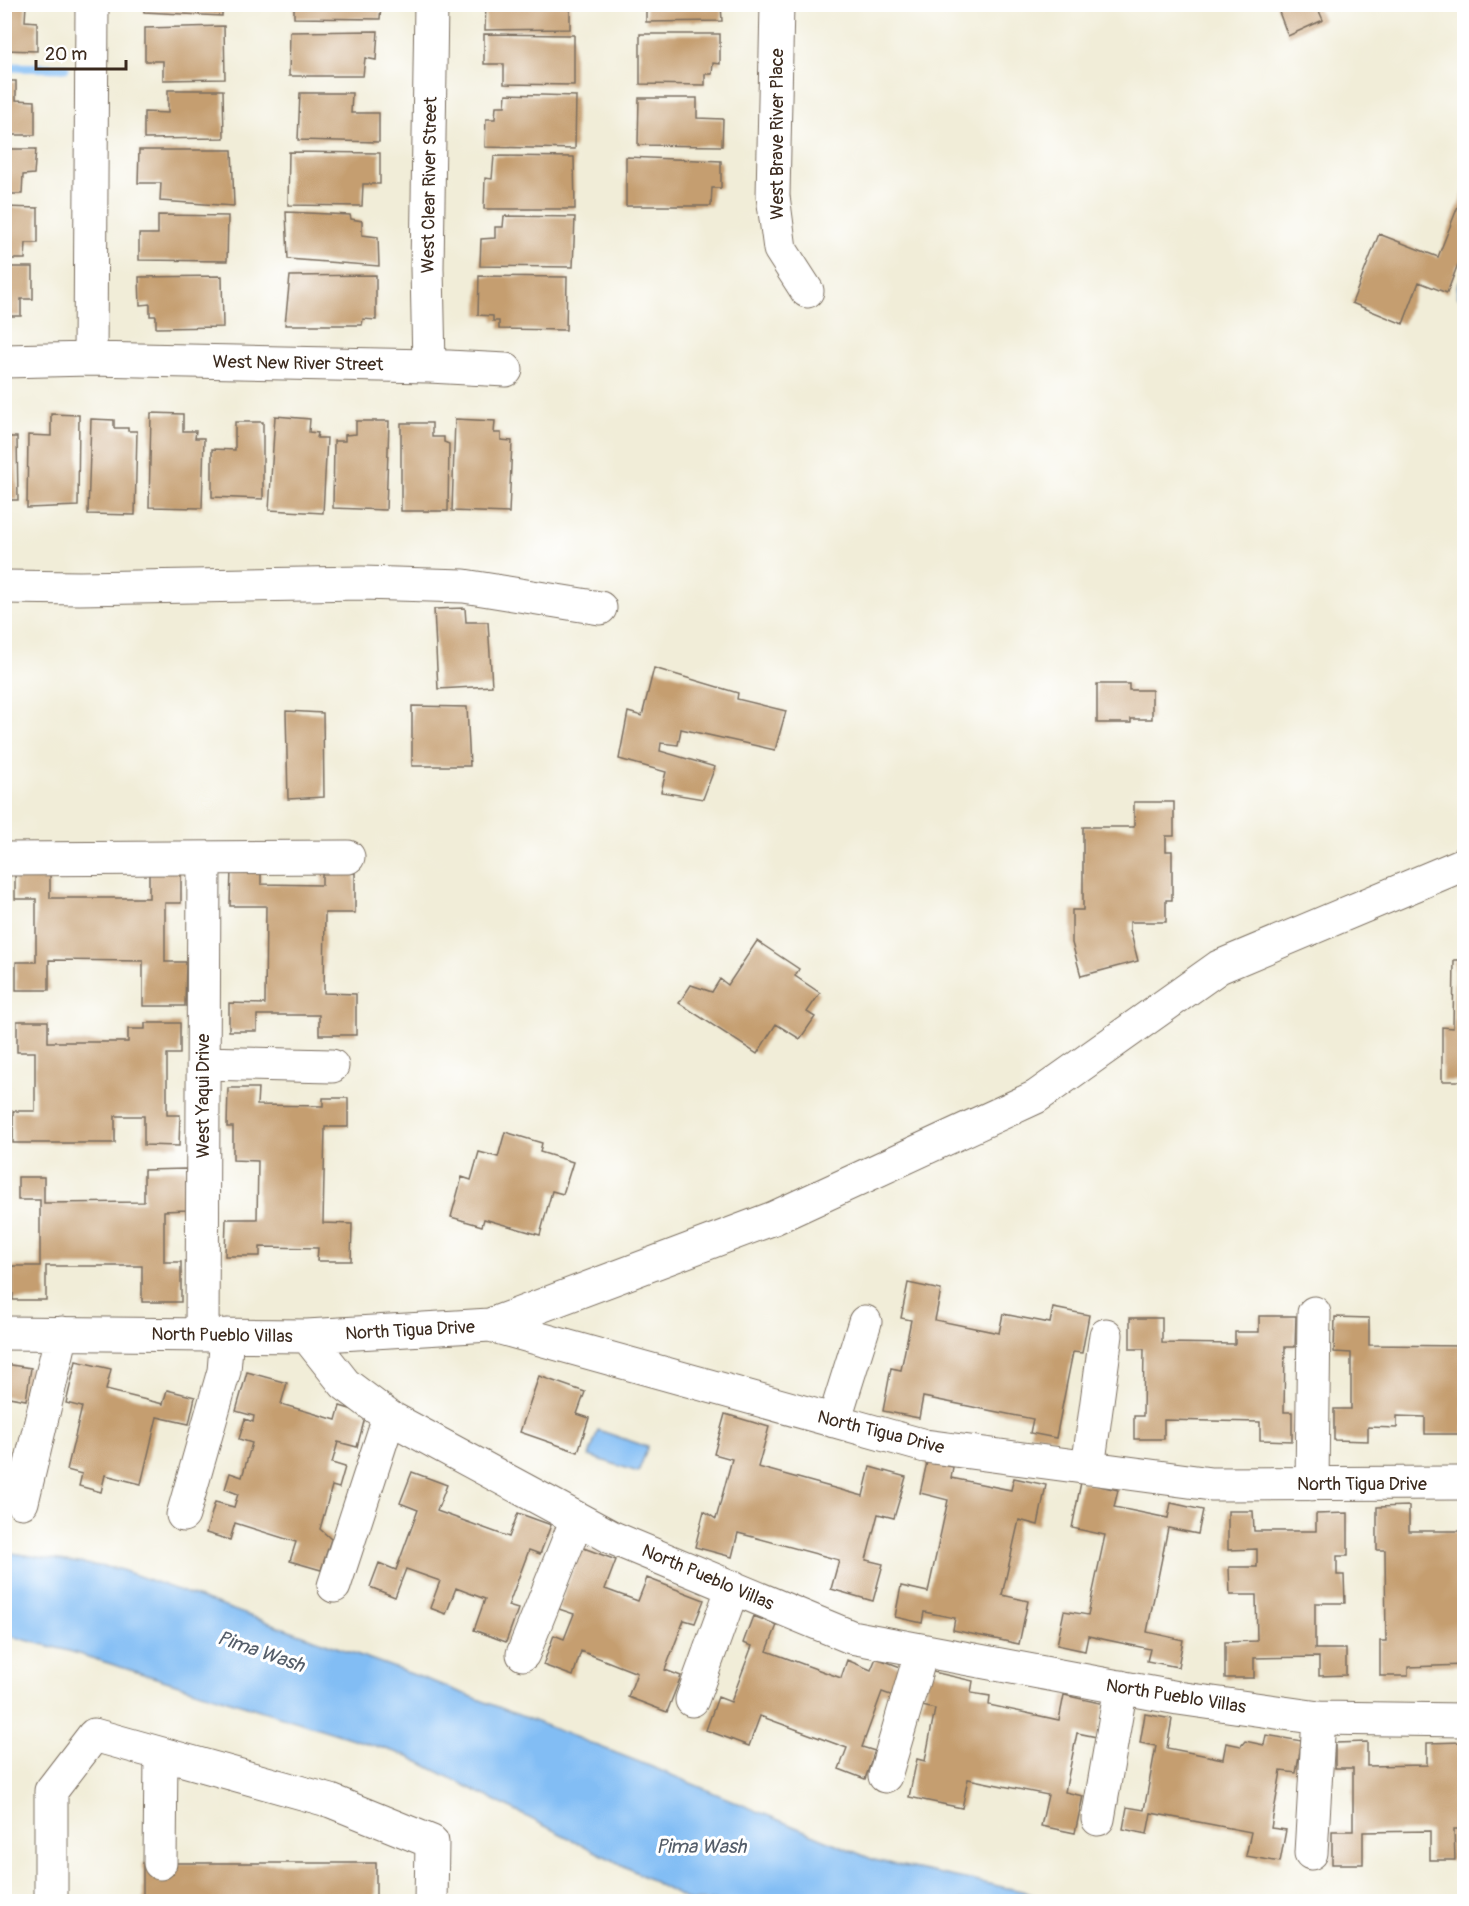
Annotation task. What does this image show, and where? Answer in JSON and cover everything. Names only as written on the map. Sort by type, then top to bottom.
[{"type":"street","points":[[90,359],[92,4]]},
{"type":"street","name":"West Clear River Street","points":[[429,366],[427,268],[431,4]]},
{"type":"street","name":"West Brave River Place","points":[[777,4],[773,196],[780,249],[807,291]]},
{"type":"street","name":"West New River Street","points":[[4,361],[90,359],[429,366],[506,370]]},
{"type":"street","points":[[4,587],[103,588],[362,584],[453,586],[600,608]]},
{"type":"street","points":[[4,859],[348,857]]},
{"type":"street","name":"West Yaqui Drive","points":[[183,1515],[224,1371],[215,1335],[203,1063],[204,858]]},
{"type":"street","points":[[490,1325],[774,1218],[1036,1097],[1219,967],[1464,864]]},
{"type":"street","points":[[203,1063],[332,1066]]},
{"type":"street","points":[[1312,1484],[1314,1313]]},
{"type":"street","points":[[834,1421],[865,1322]]},
{"type":"street","name":"North Tigua Drive","points":[[308,1336],[490,1325],[925,1446],[1211,1484],[1464,1483]]},
{"type":"street","name":"North Pueblo Villas","points":[[4,1333],[308,1336],[345,1384],[389,1417],[614,1538],[851,1636],[1178,1698],[1319,1718],[1464,1720]]},
{"type":"street","points":[[22,1502],[62,1334]]},
{"type":"street","points":[[1088,1468],[1106,1335]]},
{"type":"street","points":[[334,1586],[389,1417]]},
{"type":"street","points":[[523,1654],[578,1519]]},
{"type":"street","points":[[692,1700],[733,1587]]},
{"type":"street","points":[[885,1776],[922,1650]]},
{"type":"street","points":[[1098,1819],[1120,1687]]},
{"type":"street","points":[[1311,1853],[1319,1718]]},
{"type":"street","points":[[51,1902],[51,1791],[94,1735],[331,1801],[432,1842],[430,1902]]},
{"type":"street","points":[[160,1863],[161,1754]]},
{"type":"water","points":[[1464,277],[1464,303],[1457,296],[1457,290],[1458,283]]},
{"type":"water","points":[[598,1430],[648,1447],[638,1472],[589,1456]]},
{"type":"water","name":"Pima Wash","points":[[5,1552],[119,1569],[434,1682],[657,1769],[874,1860],[1022,1891],[1049,1901],[689,1901],[405,1755],[69,1651],[5,1635]]},
{"type":"building","points":[[294,4],[381,4],[380,19],[294,18]]},
{"type":"building","points":[[486,4],[570,4],[570,29],[485,30]]},
{"type":"building","points":[[646,4],[721,4],[722,21],[646,22]]},
{"type":"building","points":[[1276,4],[1316,4],[1323,20],[1288,36]]},
{"type":"building","points":[[4,5],[26,5],[25,21],[37,22],[37,51],[4,50]]},
{"type":"building","points":[[143,5],[222,5],[222,16],[144,12]]},
{"type":"building","points":[[224,26],[225,79],[163,80],[163,61],[145,61],[145,28]]},
{"type":"building","points":[[378,31],[376,60],[365,58],[363,76],[289,76],[290,32]]},
{"type":"building","points":[[484,34],[574,35],[574,85],[504,84],[504,64],[484,64]]},
{"type":"building","points":[[640,34],[720,34],[720,64],[713,63],[712,74],[705,74],[705,85],[640,84]]},
{"type":"building","points":[[4,81],[16,81],[16,100],[35,101],[35,135],[4,135]]},
{"type":"building","points":[[168,90],[223,90],[224,138],[144,139],[144,112],[168,113]]},
{"type":"building","points":[[300,93],[352,93],[351,113],[379,113],[379,142],[298,140]]},
{"type":"building","points":[[506,94],[576,96],[575,149],[485,147],[486,119],[495,119],[496,106],[505,106]]},
{"type":"building","points":[[639,98],[697,98],[697,118],[723,119],[722,146],[638,145]]},
{"type":"building","points":[[4,149],[36,149],[34,174],[23,175],[22,194],[4,194]]},
{"type":"building","points":[[139,150],[232,150],[234,206],[160,201],[161,183],[138,183]]},
{"type":"building","points":[[289,152],[380,153],[380,184],[363,184],[362,206],[288,205]]},
{"type":"building","points":[[494,156],[574,157],[575,209],[484,209],[485,178],[492,179]]},
{"type":"building","points":[[626,157],[721,161],[721,188],[712,188],[711,206],[626,206]]},
{"type":"building","points":[[1464,191],[1464,267],[1458,264],[1447,293],[1419,282],[1403,324],[1352,303],[1379,234],[1438,257]]},
{"type":"building","points":[[4,207],[38,208],[38,243],[26,243],[25,259],[4,259]]},
{"type":"building","points":[[286,212],[350,215],[351,219],[362,221],[362,235],[378,237],[379,266],[288,259]]},
{"type":"building","points":[[158,215],[228,216],[227,261],[139,260],[139,234],[158,234]]},
{"type":"building","points":[[504,216],[575,217],[573,267],[480,266],[481,239],[495,238],[495,227],[503,227]]},
{"type":"building","points":[[4,267],[33,267],[33,299],[21,299],[21,316],[4,316]]},
{"type":"building","points":[[376,275],[376,320],[363,319],[362,325],[285,325],[290,276]]},
{"type":"building","points":[[222,276],[223,327],[156,328],[156,316],[150,316],[150,304],[140,305],[139,277]]},
{"type":"building","points":[[479,276],[567,277],[566,330],[499,329],[499,321],[493,321],[493,316],[478,315]]},
{"type":"building","points":[[151,413],[183,414],[183,431],[196,431],[195,438],[204,438],[202,508],[149,507]]},
{"type":"building","points":[[51,414],[79,415],[78,506],[27,508],[28,435],[51,436]]},
{"type":"building","points":[[275,416],[310,419],[309,432],[318,433],[317,438],[327,438],[323,513],[269,510]]},
{"type":"building","points":[[91,419],[114,420],[114,428],[128,428],[128,431],[137,431],[135,515],[88,514]]},
{"type":"building","points":[[455,419],[495,421],[494,433],[501,433],[501,440],[512,441],[509,513],[452,511]]},
{"type":"building","points":[[356,421],[389,421],[386,510],[333,508],[334,441],[345,441],[345,435],[356,434]]},
{"type":"building","points":[[235,422],[263,422],[263,499],[212,497],[212,449],[235,450]]},
{"type":"building","points":[[401,423],[432,423],[432,437],[444,437],[444,442],[449,444],[448,511],[401,511]]},
{"type":"building","points":[[4,437],[17,437],[18,500],[4,500]]},
{"type":"building","points":[[465,608],[466,622],[488,622],[492,686],[438,689],[434,609]]},
{"type":"building","points":[[654,668],[738,693],[737,699],[786,711],[775,750],[681,729],[678,745],[661,743],[660,751],[715,767],[703,799],[661,792],[666,772],[619,759],[628,712],[642,716]]},
{"type":"building","points":[[1097,684],[1129,684],[1129,690],[1152,690],[1152,719],[1131,719],[1131,723],[1097,723]]},
{"type":"building","points":[[412,706],[467,707],[470,766],[412,766]]},
{"type":"building","points":[[286,711],[323,713],[324,797],[288,799]]},
{"type":"building","points":[[1134,802],[1174,802],[1174,836],[1166,836],[1166,851],[1172,851],[1172,900],[1166,900],[1166,922],[1130,922],[1138,961],[1081,976],[1072,943],[1072,910],[1083,910],[1083,827],[1134,827]]},
{"type":"building","points":[[15,867],[50,867],[50,898],[149,898],[149,869],[181,870],[181,903],[165,903],[165,962],[186,962],[185,1006],[143,1006],[143,961],[49,960],[49,990],[16,990],[16,962],[36,962],[36,899],[15,899]]},
{"type":"building","points":[[231,868],[261,868],[261,884],[322,885],[322,873],[355,873],[355,913],[325,913],[324,993],[356,994],[356,1035],[319,1035],[319,1015],[257,1015],[257,1031],[229,1031],[229,1003],[265,1004],[266,906],[230,906]]},
{"type":"building","points":[[757,941],[799,969],[795,976],[820,993],[807,1012],[815,1017],[800,1039],[776,1024],[757,1054],[679,1003],[691,985],[712,992],[720,979],[728,985]]},
{"type":"building","points":[[1461,947],[1464,947],[1464,1081],[1442,1081],[1442,1027],[1453,1028],[1454,960],[1461,960]]},
{"type":"building","points":[[17,1021],[48,1021],[48,1042],[128,1042],[128,1029],[145,1029],[145,1023],[180,1023],[180,1054],[167,1054],[167,1115],[180,1115],[179,1146],[144,1145],[144,1116],[115,1116],[115,1143],[13,1143],[13,1111],[35,1111],[35,1052],[17,1052]]},
{"type":"building","points":[[228,1088],[258,1088],[257,1105],[323,1106],[323,1098],[348,1098],[348,1127],[325,1127],[323,1223],[352,1224],[351,1261],[317,1261],[318,1248],[260,1247],[260,1256],[225,1256],[226,1219],[257,1219],[258,1161],[233,1160],[233,1127],[227,1127]]},
{"type":"building","points":[[505,1132],[542,1143],[540,1152],[573,1162],[563,1194],[552,1191],[540,1235],[484,1219],[482,1226],[451,1217],[462,1177],[471,1180],[479,1152],[498,1157]]},
{"type":"building","points":[[186,1169],[187,1210],[164,1211],[164,1262],[181,1262],[181,1302],[142,1302],[142,1266],[46,1266],[46,1300],[13,1300],[13,1266],[40,1266],[40,1200],[18,1200],[18,1177],[44,1177],[44,1203],[144,1202],[144,1170]]},
{"type":"building","points":[[908,1283],[941,1290],[935,1320],[999,1333],[1003,1314],[1050,1323],[1053,1308],[1089,1315],[1082,1353],[1073,1352],[1056,1438],[1030,1433],[1033,1419],[923,1397],[919,1418],[883,1411],[891,1368],[901,1370],[911,1320],[901,1318]]},
{"type":"building","points":[[1259,1316],[1296,1316],[1295,1347],[1285,1347],[1284,1412],[1292,1412],[1292,1441],[1260,1440],[1260,1422],[1164,1420],[1164,1439],[1134,1439],[1134,1416],[1143,1416],[1144,1349],[1130,1349],[1130,1318],[1162,1318],[1162,1343],[1235,1344],[1235,1332],[1259,1332]]},
{"type":"building","points":[[1335,1317],[1369,1318],[1369,1345],[1464,1346],[1464,1434],[1425,1434],[1425,1417],[1397,1416],[1397,1428],[1368,1427],[1368,1441],[1334,1440],[1334,1409],[1351,1409],[1351,1353],[1334,1352]]},
{"type":"building","points":[[76,1361],[111,1369],[106,1390],[163,1404],[167,1390],[195,1397],[189,1424],[157,1417],[141,1484],[105,1475],[101,1492],[79,1486],[82,1474],[67,1470],[82,1407],[66,1403]]},
{"type":"building","points":[[4,1364],[31,1368],[26,1400],[4,1396]]},
{"type":"building","points":[[247,1372],[287,1383],[281,1404],[336,1420],[340,1406],[366,1414],[357,1447],[338,1442],[332,1463],[345,1467],[339,1488],[332,1486],[320,1529],[331,1539],[321,1570],[290,1561],[296,1542],[235,1523],[230,1540],[206,1533],[215,1502],[234,1507],[238,1494],[225,1489],[230,1473],[242,1477],[252,1443],[239,1439],[245,1419],[253,1422],[254,1416],[236,1411]]},
{"type":"building","points":[[539,1376],[585,1392],[577,1414],[589,1418],[578,1452],[520,1432]]},
{"type":"building","points":[[725,1414],[769,1427],[758,1467],[863,1496],[870,1467],[906,1477],[894,1518],[878,1514],[866,1560],[883,1564],[873,1601],[831,1589],[839,1560],[738,1533],[732,1557],[695,1547],[704,1511],[716,1519],[732,1459],[714,1454]]},
{"type":"building","points":[[4,1456],[15,1458],[10,1490],[4,1489]]},
{"type":"building","points":[[927,1462],[953,1467],[951,1478],[1011,1490],[1014,1478],[1046,1485],[1038,1525],[1019,1520],[1002,1595],[1028,1601],[1019,1644],[953,1630],[955,1618],[924,1612],[922,1623],[895,1617],[901,1586],[928,1592],[948,1500],[920,1493]]},
{"type":"building","points":[[412,1472],[447,1485],[437,1511],[509,1537],[518,1513],[551,1525],[540,1554],[529,1550],[508,1606],[518,1609],[506,1642],[474,1630],[485,1599],[456,1588],[446,1614],[430,1608],[440,1581],[406,1569],[395,1597],[370,1587],[379,1563],[396,1570],[418,1510],[400,1503]]},
{"type":"building","points":[[1081,1482],[1118,1490],[1114,1507],[1168,1518],[1171,1503],[1203,1510],[1198,1534],[1168,1528],[1147,1632],[1183,1640],[1178,1667],[1147,1661],[1150,1649],[1088,1636],[1085,1651],[1057,1645],[1064,1611],[1088,1615],[1105,1535],[1072,1528]]},
{"type":"building","points":[[1409,1506],[1409,1531],[1464,1531],[1464,1665],[1408,1667],[1408,1676],[1380,1676],[1380,1641],[1386,1641],[1385,1550],[1377,1550],[1377,1507]]},
{"type":"building","points":[[1228,1511],[1253,1511],[1254,1531],[1316,1531],[1316,1514],[1348,1513],[1348,1556],[1337,1556],[1337,1575],[1344,1575],[1345,1603],[1315,1603],[1315,1649],[1346,1649],[1346,1675],[1319,1676],[1319,1657],[1254,1658],[1254,1678],[1225,1678],[1225,1642],[1257,1641],[1256,1595],[1230,1595],[1229,1567],[1257,1567],[1257,1549],[1228,1550]]},
{"type":"building","points":[[581,1547],[616,1560],[605,1589],[638,1601],[647,1578],[704,1600],[695,1623],[684,1620],[665,1670],[681,1676],[667,1712],[628,1697],[637,1673],[581,1651],[573,1676],[543,1665],[554,1635],[564,1639],[574,1614],[559,1609]]},
{"type":"building","points":[[753,1616],[777,1625],[767,1651],[841,1678],[847,1660],[871,1670],[876,1658],[906,1669],[896,1697],[882,1692],[862,1747],[875,1751],[865,1779],[839,1769],[847,1748],[760,1716],[749,1746],[706,1730],[718,1697],[731,1702],[752,1646],[743,1643]]},
{"type":"building","points":[[929,1671],[973,1681],[971,1693],[990,1696],[989,1705],[1059,1720],[1064,1695],[1104,1704],[1097,1737],[1077,1733],[1065,1792],[1083,1796],[1075,1833],[1041,1826],[1048,1795],[968,1779],[962,1808],[909,1797],[917,1759],[925,1761],[935,1709],[922,1706]]},
{"type":"building","points":[[1145,1714],[1172,1719],[1167,1748],[1223,1759],[1226,1743],[1241,1746],[1245,1741],[1264,1745],[1266,1735],[1302,1741],[1296,1773],[1281,1771],[1271,1828],[1286,1830],[1280,1862],[1246,1856],[1251,1832],[1151,1813],[1147,1834],[1123,1829],[1127,1807],[1144,1810],[1156,1746],[1140,1743]]},
{"type":"building","points":[[1367,1742],[1367,1766],[1427,1765],[1427,1743],[1464,1742],[1464,1829],[1454,1829],[1455,1860],[1430,1860],[1430,1831],[1363,1832],[1363,1864],[1332,1864],[1332,1831],[1353,1831],[1353,1768],[1335,1768],[1335,1743]]},
{"type":"building","points":[[143,1863],[376,1863],[376,1902],[143,1902]]},
{"type":"waterway","points":[[4,67],[65,68]]}]
